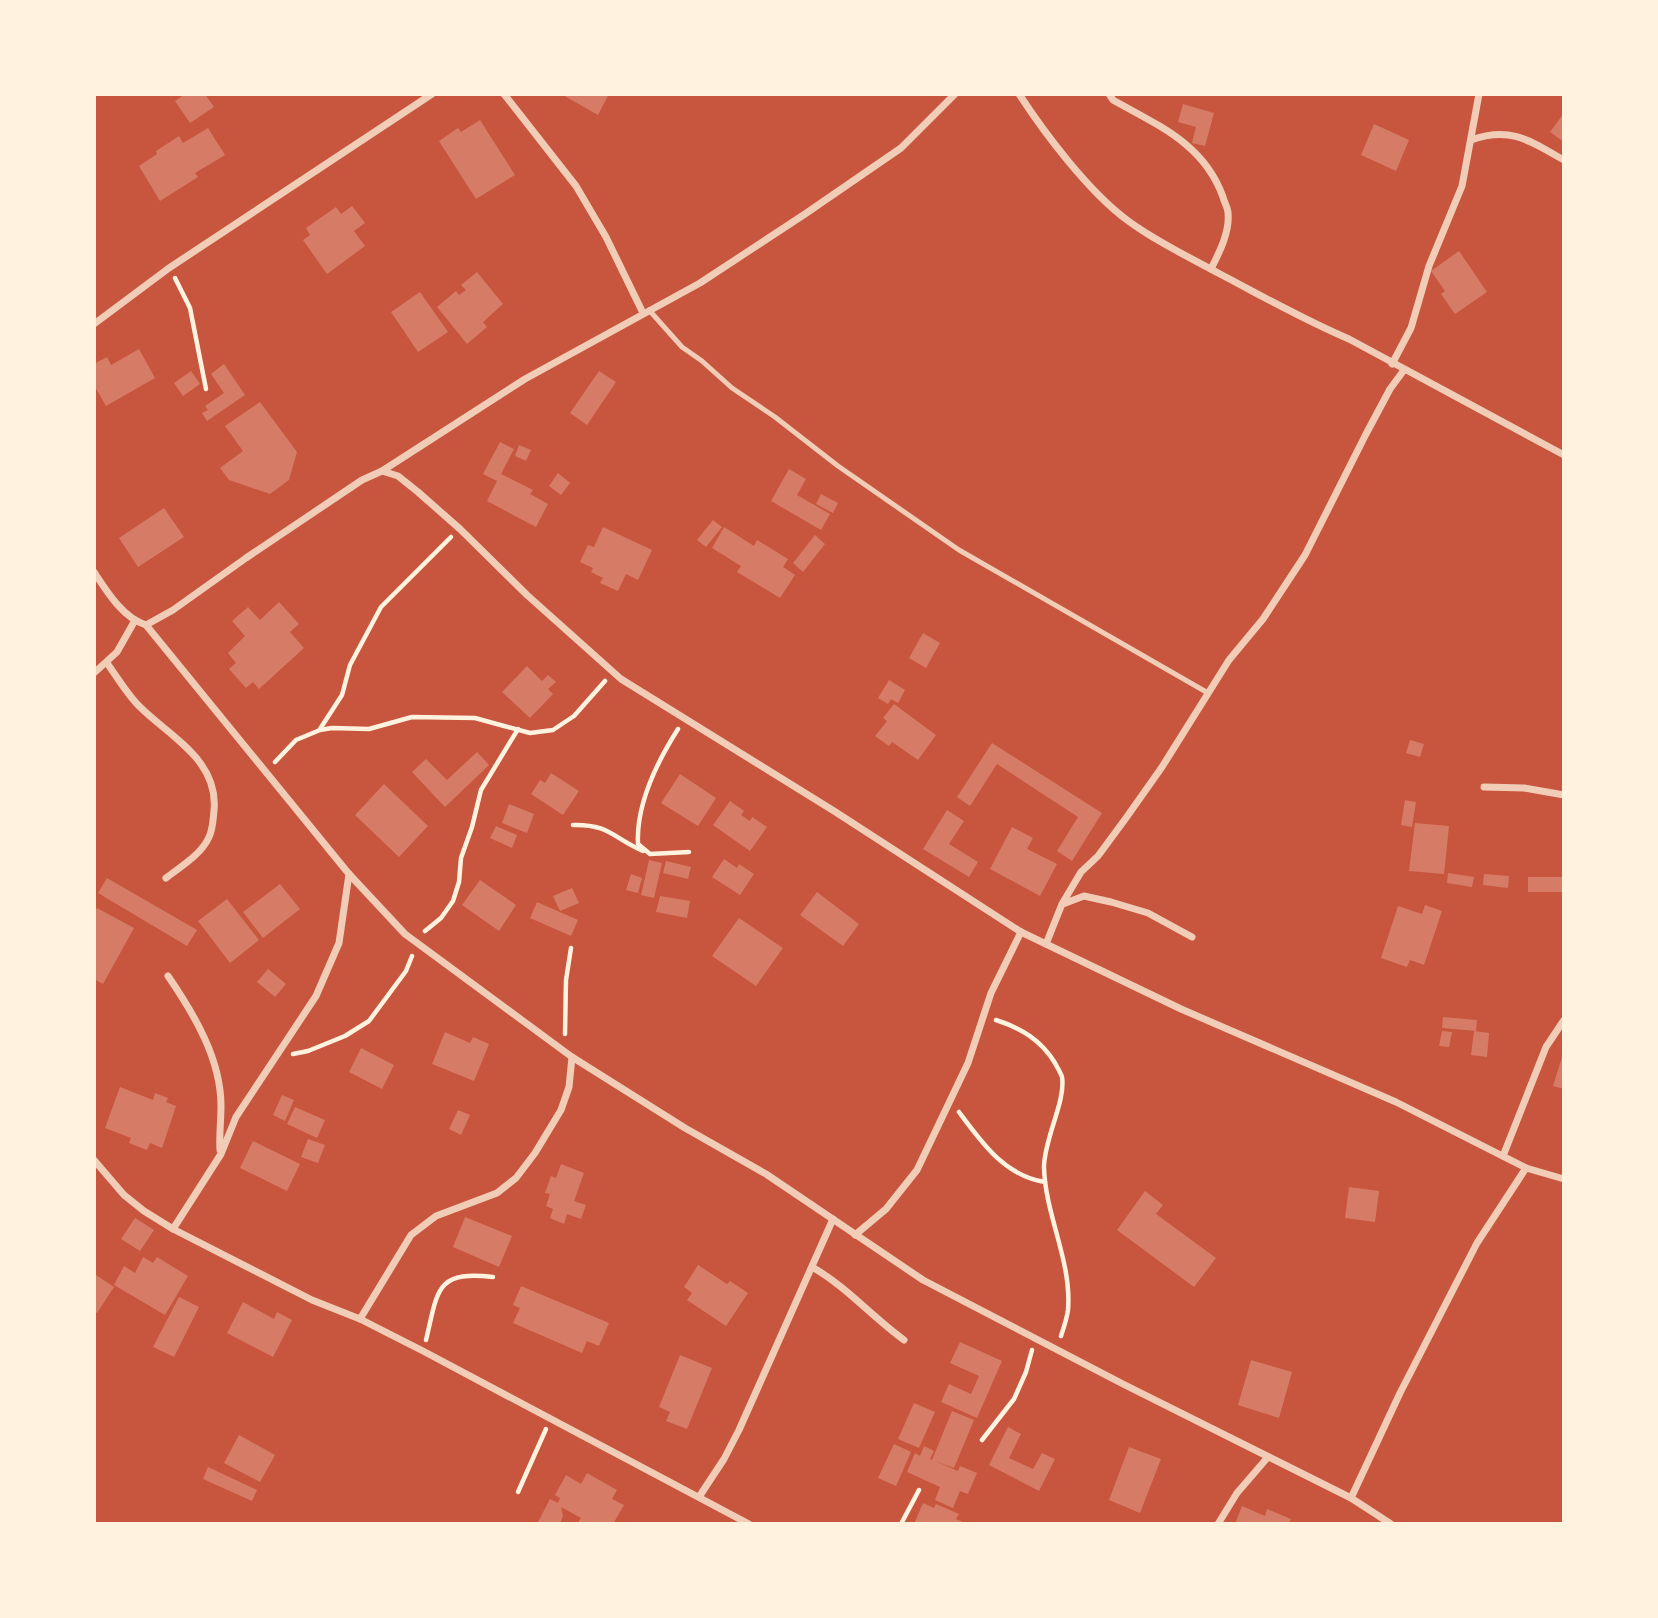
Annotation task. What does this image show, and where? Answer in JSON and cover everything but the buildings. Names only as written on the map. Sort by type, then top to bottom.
[{"type":"street","points":[[94,324],[169,268],[432,94]]},
{"type":"street","points":[[504,94],[576,186],[646,311]]},
{"type":"street","points":[[146,625],[173,610],[362,480],[382,471],[525,379],[700,283],[901,148],[955,94]]},
{"type":"street","points":[[1020,94],[1035,119],[1107,202],[1127,220],[1212,269],[1315,324],[1349,338],[1563,456]]},
{"type":"street","points":[[1110,94],[1113,100],[1162,126],[1192,148],[1216,178],[1228,213],[1223,245],[1212,269]]},
{"type":"street","points":[[1392,364],[1411,328],[1429,266],[1462,186],[1479,94]]},
{"type":"street","points":[[1471,139],[1490,133],[1508,134],[1563,160]]},
{"type":"street","points":[[1046,944],[1062,904],[1081,872],[1098,856],[1162,767],[1229,660],[1263,619],[1305,555],[1390,389],[1404,370]]},
{"type":"street","points":[[382,471],[398,476],[460,529],[527,595],[613,673],[1021,932],[1194,1015],[1396,1102],[1526,1168],[1563,1178]]},
{"type":"street","points":[[94,572],[108,593],[134,622],[146,625],[349,874],[415,942],[562,1050],[674,1121],[766,1174],[923,1280],[1351,1498],[1391,1524]]},
{"type":"street","points":[[94,673],[107,663],[121,646],[134,622]]},
{"type":"street","points":[[107,663],[137,704],[180,741],[209,774],[215,801],[209,839],[166,878]]},
{"type":"street","points":[[1484,787],[1524,788],[1563,795]]},
{"type":"street","points":[[173,1229],[221,1154],[236,1117],[316,996],[339,943],[349,874]]},
{"type":"street","points":[[1062,904],[1084,896],[1111,902],[1148,913],[1192,937]]},
{"type":"street","points":[[855,1235],[900,1194],[916,1170],[968,1063],[991,993],[1021,932]]},
{"type":"street","points":[[168,976],[197,1022],[215,1070],[221,1105],[221,1154]]},
{"type":"street","points":[[1503,1156],[1546,1047],[1563,1020]]},
{"type":"street","points":[[360,1319],[411,1235],[436,1216],[496,1193],[516,1178],[561,1110],[569,1087],[572,1057]]},
{"type":"street","points":[[94,1160],[124,1195],[173,1229],[312,1300],[360,1319],[424,1351],[749,1524]]},
{"type":"street","points":[[1351,1498],[1400,1392],[1478,1243],[1526,1168]]},
{"type":"street","points":[[699,1497],[739,1430],[833,1219]]},
{"type":"street","points":[[812,1267],[846,1290],[886,1328],[904,1340]]},
{"type":"street","points":[[1218,1524],[1237,1493],[1268,1457]]},
{"type":"lane","points":[[646,311],[682,347],[732,388],[775,416],[838,466],[959,550],[1208,693]]},
{"type":"path","points":[[169,268],[190,308],[206,389]]},
{"type":"path","points":[[320,730],[342,695],[349,665],[382,607],[460,529]]},
{"type":"path","points":[[265,771],[296,740],[332,728],[369,729],[412,717],[443,716],[475,718],[530,733],[553,730],[574,716],[613,673]]},
{"type":"path","points":[[650,854],[638,844],[638,827],[655,774],[667,747],[685,719]]},
{"type":"path","points":[[275,1058],[308,1051],[345,1036],[369,1021],[406,971],[415,942],[441,918],[453,901],[459,882],[461,858],[481,790],[518,729]]},
{"type":"path","points":[[573,825],[592,824],[606,829],[628,844],[650,854],[689,852]]},
{"type":"path","points":[[562,1050],[567,1008],[566,980],[571,948]]},
{"type":"path","points":[[983,1016],[1013,1026],[1033,1037],[1051,1057],[1062,1076],[1044,1164],[1045,1182],[1063,1262],[1068,1311],[1061,1338],[1054,1349]]},
{"type":"path","points":[[951,1101],[989,1152],[1020,1174],[1045,1182]]},
{"type":"path","points":[[424,1351],[438,1291],[457,1276],[471,1274],[493,1277]]},
{"type":"path","points":[[982,1440],[1014,1399],[1026,1372],[1034,1338]]},
{"type":"path","points":[[518,1492],[550,1419]]},
{"type":"path","points":[[901,1524],[919,1490]]}]
